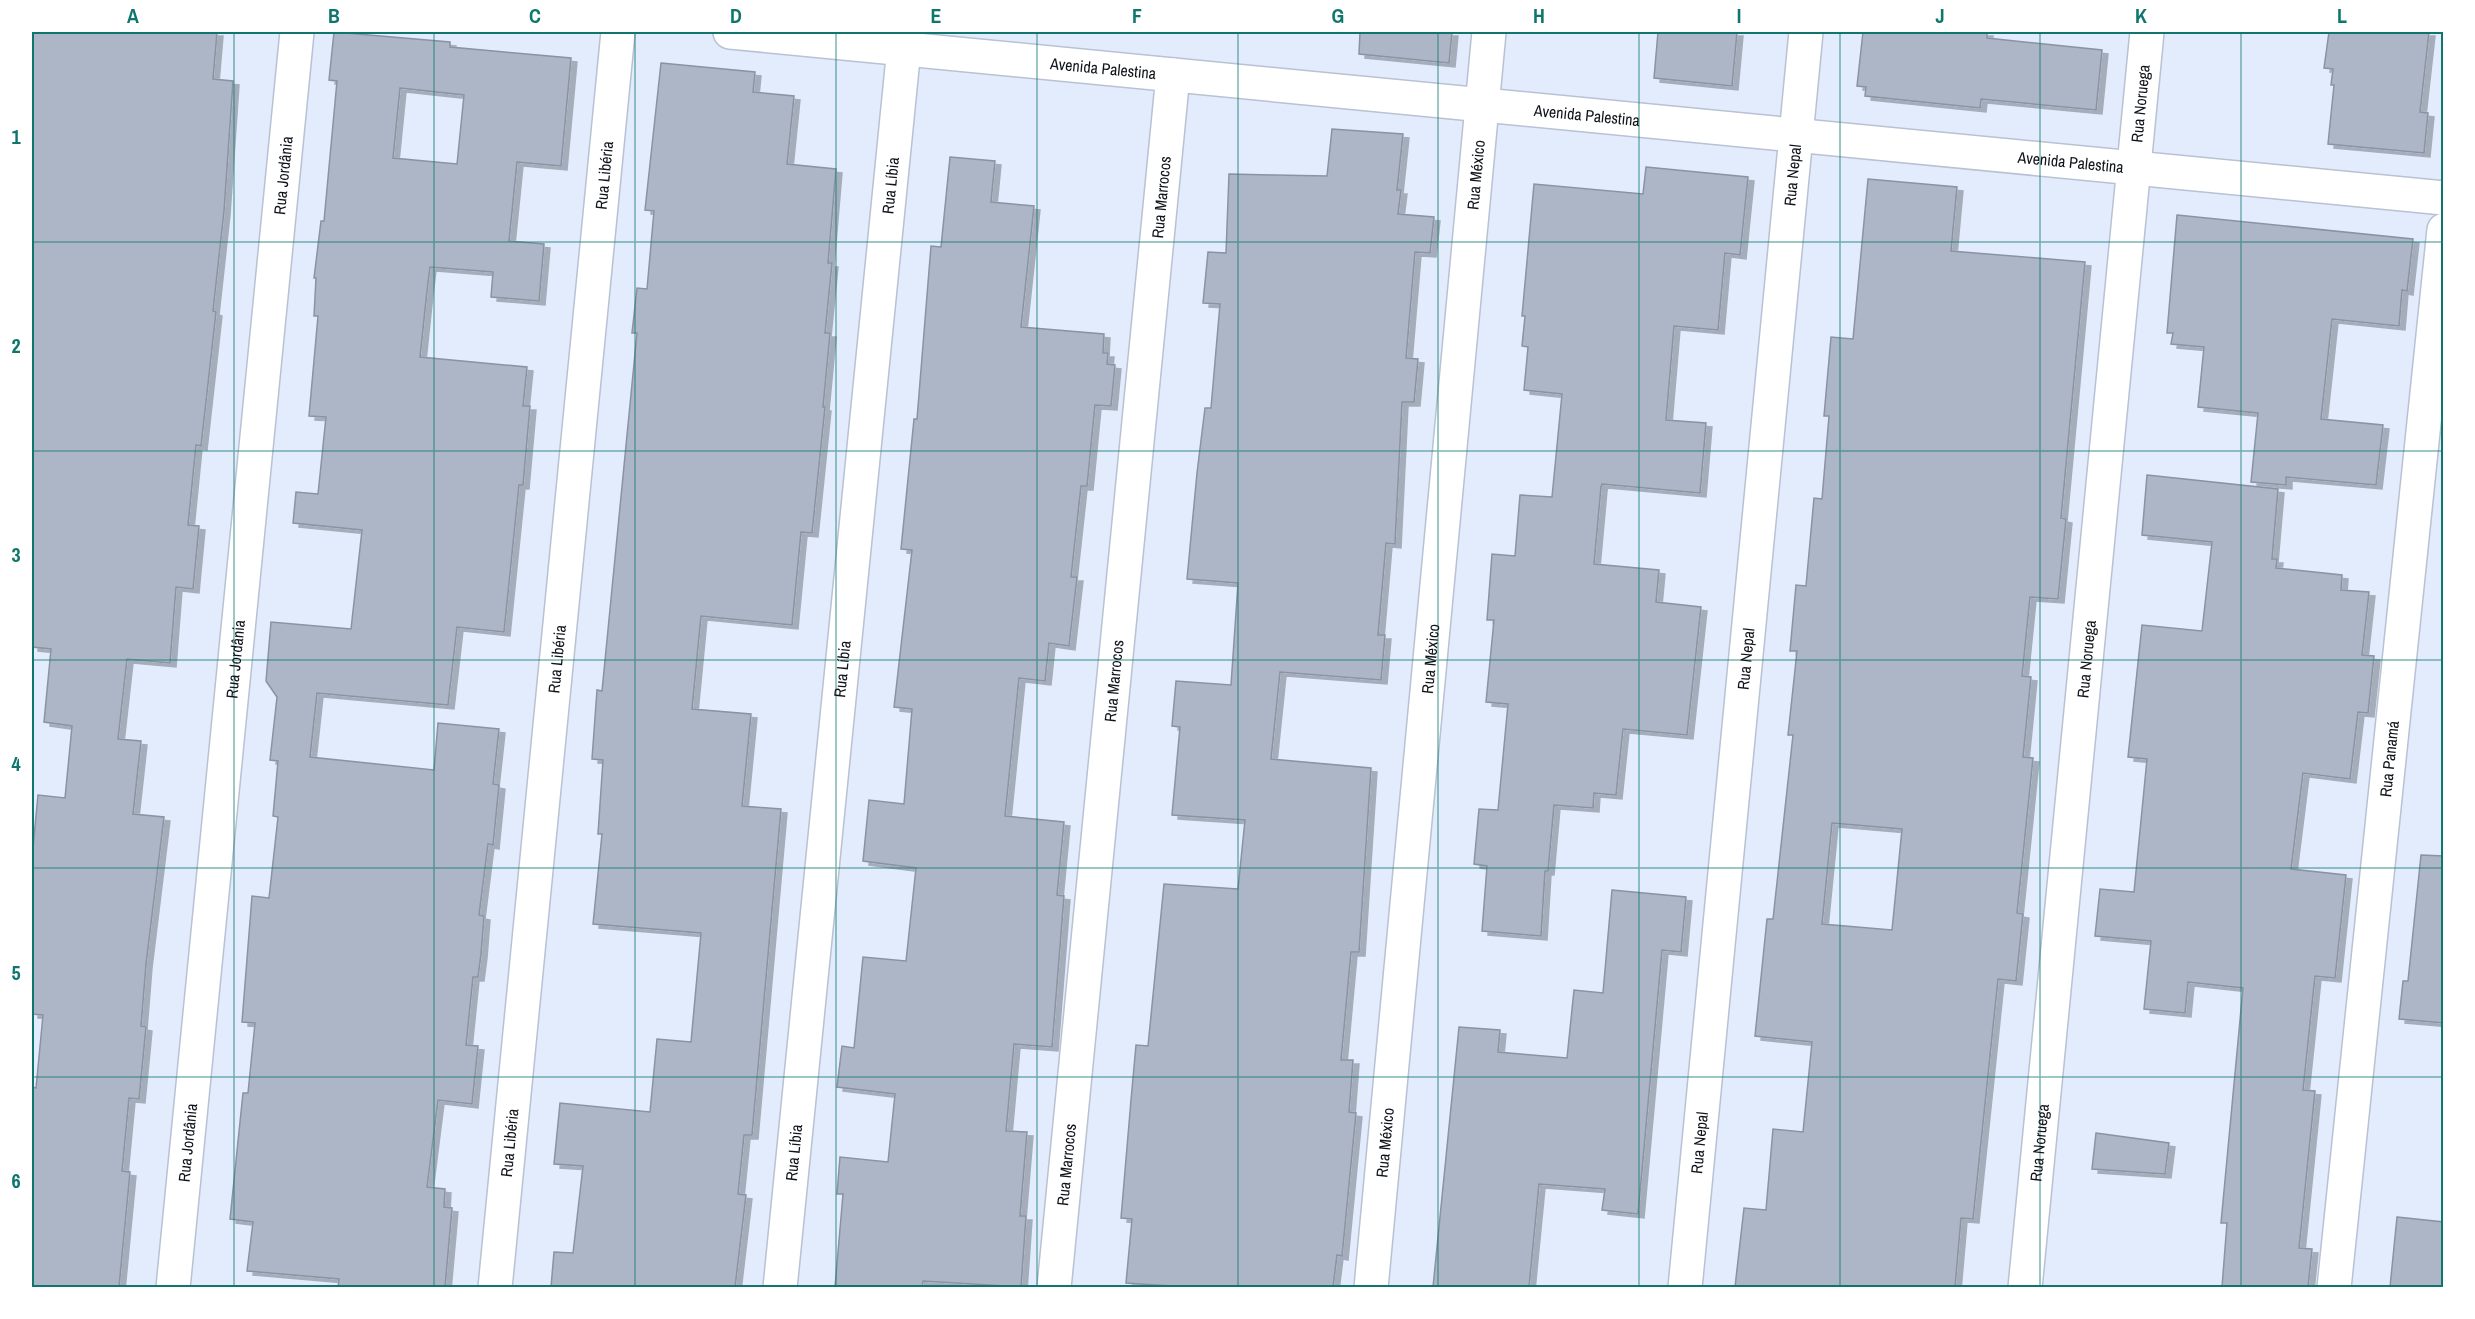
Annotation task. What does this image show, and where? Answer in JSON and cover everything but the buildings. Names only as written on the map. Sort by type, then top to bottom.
[{"type":"street","name":"Rua Jordânia","points":[[173,1287],[297,32]]},
{"type":"street","name":"Rua Libéria","points":[[495,1287],[618,32]]},
{"type":"street","name":"Avenida Palestina","points":[[730,32],[2444,198]]},
{"type":"street","name":"Rua México","points":[[1371,1287],[1489,32]]},
{"type":"street","name":"Rua Nepal","points":[[1685,1287],[1806,32]]},
{"type":"street","name":"Rua Noruega","points":[[2025,1287],[2147,32]]},
{"type":"street","name":"Rua Líbia","points":[[780,1287],[904,48]]},
{"type":"street","name":"Rua Marrocos","points":[[1054,1287],[1173,75]]},
{"type":"street","name":"Rua Panamá","points":[[2334,1287],[2444,230]]}]
